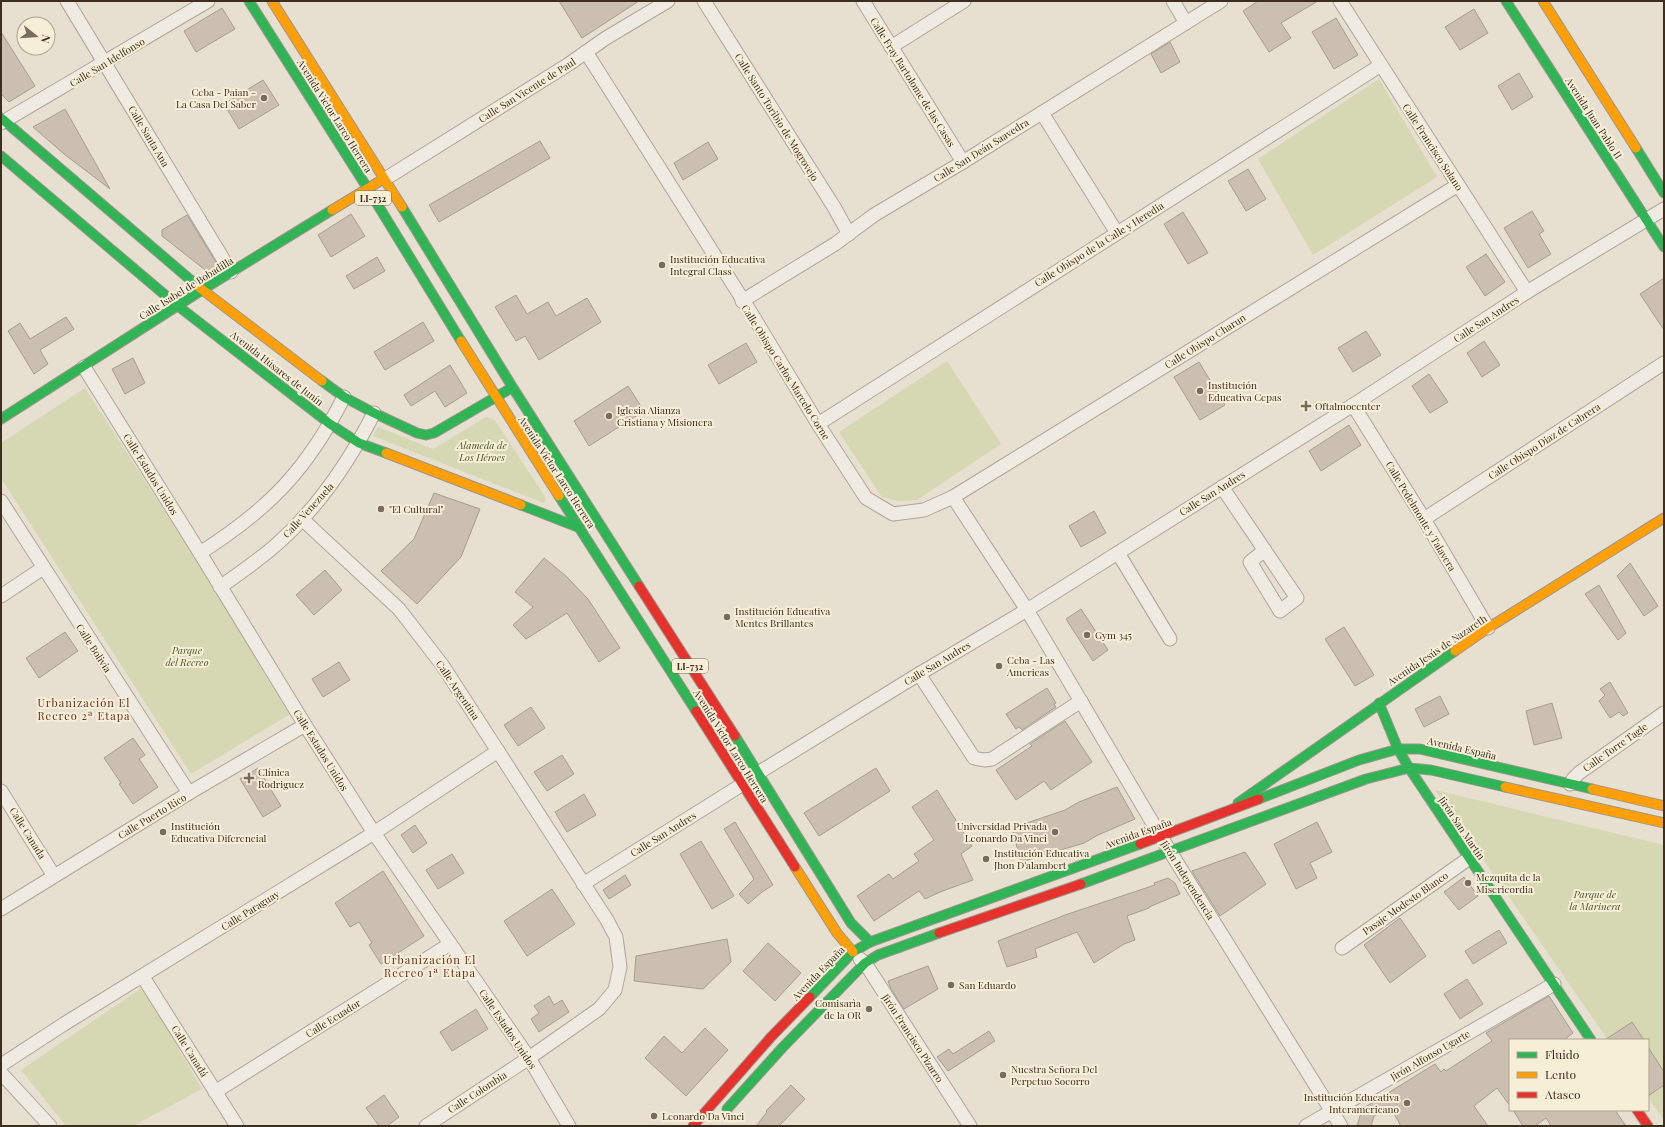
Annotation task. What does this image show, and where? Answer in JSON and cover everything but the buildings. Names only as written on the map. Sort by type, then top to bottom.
[{"type":"main road","name":"Avenida Víctor Larco Herrera","points":[[248,1],[368,189],[494,397],[580,528],[837,933],[853,952]]},
{"type":"main road","name":"Avenida Víctor Larco Herrera","points":[[272,1],[385,179],[513,388],[758,773],[851,923],[870,942]]},
{"type":"main road","name":"Avenida Juan Pablo II","points":[[1506,1],[1664,248]]},
{"type":"main road","name":"Avenida Juan Pablo II","points":[[1543,1],[1664,193]]},
{"type":"main road","name":"Avenida Húsares de Junín","points":[[2,121],[202,290],[344,397],[374,413],[417,433],[426,435],[434,433],[494,397],[513,388]]},
{"type":"main road","name":"Avenida Húsares de Junín","points":[[1,156],[178,306],[330,424],[359,443],[580,528]]},
{"type":"main road","name":"Calle Isabel de Bobadilla","points":[[1,419],[202,290],[385,179]]},
{"type":"main road","name":"Avenida Jesús de Nazareth","points":[[1228,810],[1488,628],[1664,518]]},
{"type":"main road","name":"Jirón San Martín","points":[[1379,703],[1398,749],[1409,768],[1590,1039]]},
{"type":"main road","name":"Avenida España","points":[[693,1126],[771,1037],[853,952],[870,942],[1161,837],[1359,760],[1398,749],[1420,749],[1664,806]]},
{"type":"main road","points":[[718,1118],[783,1047],[865,963],[878,955],[1170,852],[1366,779],[1409,768],[1430,770],[1664,823]]},
{"type":"main road","points":[[1638,1111],[1648,1126]]},
{"type":"street","name":"Calle Santa Ana","points":[[67,1],[231,272]]},
{"type":"street","name":"Calle San Idelfonso","points":[[2,121],[105,63],[208,1]]},
{"type":"street","name":"Calle San Vicente de Paul","points":[[385,179],[569,64],[606,38],[668,1]]},
{"type":"street","name":"Calle Santo Toribio de Mogrovejo","points":[[704,1],[834,207],[849,234]]},
{"type":"street","name":"Calle Fray Bartolome de las Casas","points":[[863,1],[963,162]]},
{"type":"street","points":[[891,47],[964,1]]},
{"type":"street","points":[[1173,1],[1186,23]]},
{"type":"street","name":"Calle San Deán Saavedra","points":[[742,301],[849,234],[874,215],[963,162],[1221,1]]},
{"type":"street","name":"Calle Francisco Solano","points":[[1340,1],[1527,292]]},
{"type":"street","name":"Calle Obispo Carlos Marcelo Corne","points":[[586,52],[742,301],[753,316],[818,424],[866,498],[893,514],[924,510],[953,497]]},
{"type":"street","name":"Calle Obispo de la Calle y Heredia","points":[[818,424],[1381,65]]},
{"type":"street","points":[[1042,113],[1117,233]]},
{"type":"street","name":"Calle Obispo Charun","points":[[953,497],[1458,185]]},
{"type":"street","name":"Calle San Andres","points":[[758,773],[919,674],[1027,610],[1353,405],[1527,292],[1664,209]]},
{"type":"street","name":"Calle Obispo Diaz de Cabrera","points":[[1424,519],[1664,363]]},
{"type":"street","name":"Calle Estados Unidos","points":[[84,367],[305,725],[374,833],[529,1058],[570,1126]]},
{"type":"street","points":[[200,553],[232,533],[255,515],[287,484],[310,455],[330,424],[344,397]]},
{"type":"street","name":"Calle Pedelmonte y Talavera","points":[[1353,405],[1424,519],[1488,628]]},
{"type":"street","name":"Calle Venezuela","points":[[220,586],[250,567],[277,544],[302,519],[333,482],[359,443],[374,413]]},
{"type":"street","points":[[1222,487],[1265,550]]},
{"type":"street","points":[[953,497],[1027,610]]},
{"type":"street","name":"Calle Bolivia","points":[[1,501],[189,794]]},
{"type":"street","name":"Calle Argentina","points":[[302,519],[398,609],[443,666],[583,884]]},
{"type":"street","points":[[1118,553],[1170,639]]},
{"type":"street","points":[[1,596],[43,568]]},
{"type":"street","name":"Jirón Independencia","points":[[1027,610],[1170,852],[1341,1126]]},
{"type":"street","points":[[919,674],[974,758],[984,760],[992,759],[1080,702]]},
{"type":"street","name":"Calle Torre Tagle","points":[[1570,784],[1579,773],[1664,713]]},
{"type":"street","name":"Calle Puerto Rico","points":[[1,909],[305,725]]},
{"type":"street","name":"Calle Paraguay","points":[[1,1065],[64,1024],[143,977],[374,833],[498,751]]},
{"type":"street","name":"Calle San Andres","points":[[583,884],[743,784]]},
{"type":"street","name":"Calle Canada","points":[[1,791],[54,876]]},
{"type":"street","name":"Pasaje Modesto Blanco","points":[[1342,948],[1468,858]]},
{"type":"street","name":"Calle Colombia","points":[[426,1126],[529,1058],[599,1009],[615,990],[620,967],[616,937],[607,920],[583,884]]},
{"type":"street","name":"Calle Ecuador","points":[[215,1092],[450,944]]},
{"type":"street","name":"Jirón Francisco Pizarro","points":[[853,952],[865,963],[970,1126]]},
{"type":"street","name":"Calle Canadá","points":[[143,977],[237,1126]]},
{"type":"street","name":"Jirón Alfonso Ugarte","points":[[1306,1126],[1554,984]]},
{"type":"street","points":[[1,1073],[50,1126]]},
{"type":"green space","points":[[1379,79],[1437,177],[1313,255],[1258,159]]},
{"type":"green space","points":[[947,361],[1001,444],[917,500],[897,501],[882,497],[839,432]]},
{"type":"green space","name":"Parque del Recreo","points":[[85,388],[294,712],[191,774],[1,478],[1,443]]},
{"type":"green space","name":"Alameda de Los Héroes","points":[[486,417],[494,419],[546,498],[544,503],[373,436],[378,427],[433,449]]},
{"type":"green space","name":"Parque de la Marinera","points":[[1435,790],[1664,845],[1664,1120],[1649,1098],[1649,1039],[1607,1039]]},
{"type":"green space","points":[[143,987],[202,1089],[133,1126],[66,1126],[21,1070]]},
{"type":"traffic: fast","points":[[249,1],[368,189],[461,341]]},
{"type":"traffic: fast","points":[[1506,1],[1664,247]]},
{"type":"traffic: fast","points":[[1,118],[200,288]]},
{"type":"traffic: fast","points":[[1636,148],[1664,193]]},
{"type":"traffic: fast","points":[[1,156],[178,306],[330,424],[359,443],[386,453]]},
{"type":"traffic: fast","points":[[402,207],[513,388],[639,586]]},
{"type":"traffic: fast","points":[[1,419],[202,290],[332,210]]},
{"type":"traffic: fast","points":[[322,381],[344,397],[374,413],[417,433],[426,435],[434,433],[508,390]]},
{"type":"traffic: fast","points":[[559,496],[696,711]]},
{"type":"traffic: fast","points":[[521,505],[580,528]]},
{"type":"traffic: fast","points":[[1238,803],[1455,651]]},
{"type":"traffic: fast","points":[[1379,703],[1398,749],[1409,768],[1590,1039]]},
{"type":"traffic: fast","points":[[735,736],[851,923],[870,942]]},
{"type":"traffic: fast","points":[[1259,799],[1359,760],[1398,749],[1420,749],[1592,789]]},
{"type":"traffic: fast","points":[[1081,884],[1366,779],[1409,768],[1431,770],[1505,787]]},
{"type":"traffic: fast","points":[[810,997],[853,952],[870,942],[1140,844]]},
{"type":"traffic: fast","points":[[727,1109],[783,1047],[865,963],[878,955],[939,933]]},
{"type":"traffic: slow","points":[[272,1],[402,207]]},
{"type":"traffic: slow","points":[[1543,1],[1636,148]]},
{"type":"traffic: slow","points":[[332,210],[380,181]]},
{"type":"traffic: slow","points":[[200,288],[322,381]]},
{"type":"traffic: slow","points":[[461,341],[559,496]]},
{"type":"traffic: slow","points":[[386,453],[521,505]]},
{"type":"traffic: slow","points":[[1455,651],[1488,628],[1664,518]]},
{"type":"traffic: slow","points":[[1505,787],[1664,823]]},
{"type":"traffic: slow","points":[[1592,789],[1664,806]]},
{"type":"traffic: slow","points":[[795,867],[837,933],[853,952]]},
{"type":"traffic: jam","points":[[639,586],[735,736]]},
{"type":"traffic: jam","points":[[696,711],[795,867]]},
{"type":"traffic: jam","points":[[1140,844],[1259,799]]},
{"type":"traffic: jam","points":[[939,933],[1081,884]]},
{"type":"traffic: jam","points":[[693,1126],[771,1037],[810,997]]},
{"type":"traffic: jam","points":[[1638,1111],[1648,1126]]},
{"type":"place","name":"Ceba - Paian - La Casa Del Saber","points":[[264,98]]},
{"type":"place","name":"Institución Educativa Integral Class","points":[[662,265]]},
{"type":"place","name":"Institución Educativa Cepas","points":[[1200,391]]},
{"type":"place","name":"Oftalmocenter","points":[[1306,406]]},
{"type":"place","name":"Iglesia Alianza Cristiana y Misionera","points":[[609,416]]},
{"type":"place","name":"\"El Cultural\"","points":[[381,509]]},
{"type":"place","name":"Institución Educativa Mentes Brillantes","points":[[727,617]]},
{"type":"place","name":"Gym 345","points":[[1087,635]]},
{"type":"place","name":"Ceba - Las Americas","points":[[999,666]]},
{"type":"place","name":"Clínica Rodriguez","points":[[249,778]]},
{"type":"place","name":"Institución Educativa Diferencial","points":[[163,832]]},
{"type":"place","name":"Universidad Privada Leonardo Da Vinci","points":[[1055,832]]},
{"type":"place","name":"Institución Educativa Jhon D'alambert","points":[[986,859]]},
{"type":"place","name":"Mezquita de la Misericordia","points":[[1468,883]]},
{"type":"place","name":"San Eduardo","points":[[951,985]]},
{"type":"place","name":"Comisarìa de la OR","points":[[869,1009]]},
{"type":"place","name":"Nuestra Señora Del Perpetuo Socorro","points":[[1003,1075]]},
{"type":"place","name":"Institución Educativa Interamericano","points":[[1407,1103]]},
{"type":"place","name":"Leonardo Da Vinci","points":[[654,1116]]},
{"type":"district","name":"Urbanización El Recreo 2ª Etapa","points":[[84,708]]},
{"type":"district","name":"Urbanización El Recreo 1ª Etapa","points":[[430,965]]}]
